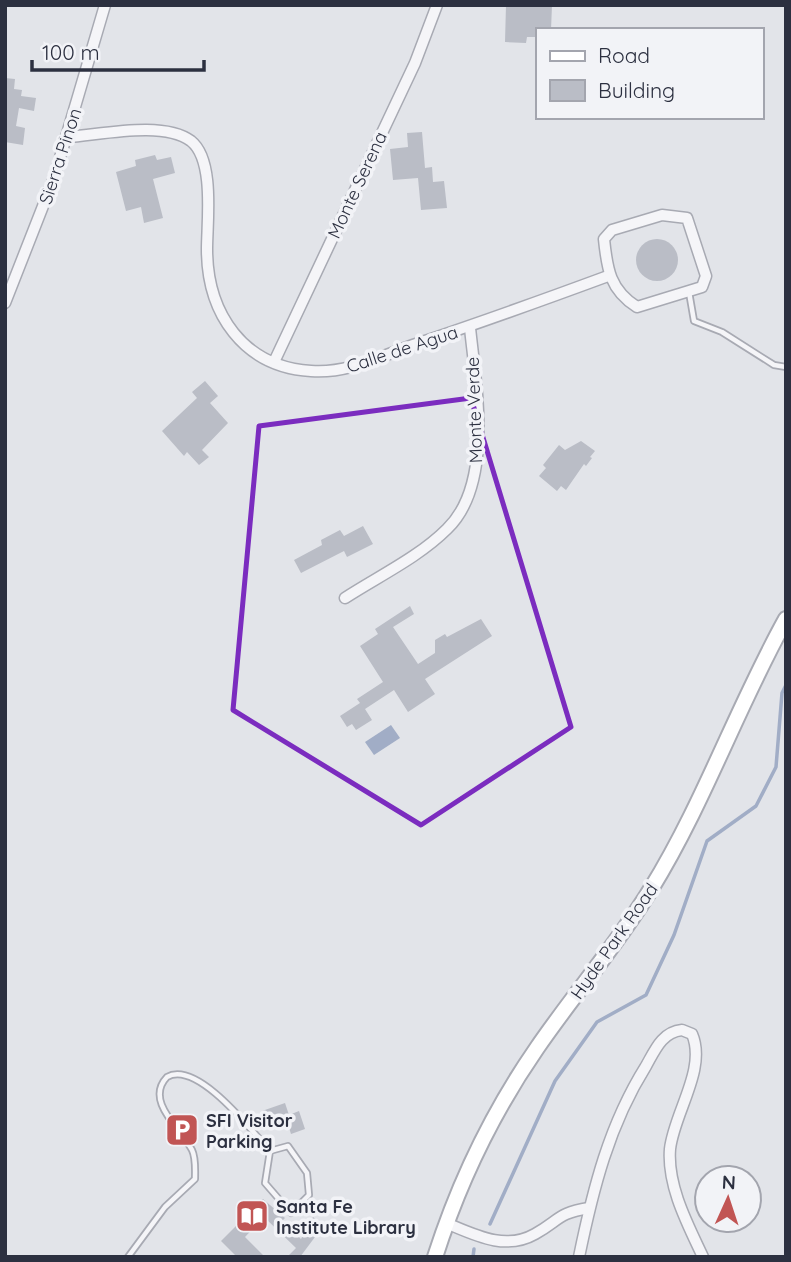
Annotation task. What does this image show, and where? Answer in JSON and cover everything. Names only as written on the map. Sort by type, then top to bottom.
[{"type":"main road","name":"Hyde Park Road","points":[[435,1257],[472,1159],[507,1093],[542,1040],[612,948],[660,874],[705,791],[786,619]]},
{"type":"street","name":"Sierra Pinon","points":[[5,303],[66,137],[105,5]]},
{"type":"street","name":"Monte Serena","points":[[274,362],[409,75],[438,5]]},
{"type":"street","name":"Calle de Agua","points":[[66,137],[151,129],[171,132],[192,142],[203,161],[207,182],[207,255],[219,314],[241,342],[274,362],[302,370],[331,370],[470,328],[608,276]]},
{"type":"street","points":[[662,215],[687,218],[706,276],[702,287],[689,291],[637,307],[624,298],[608,276],[604,240],[612,230],[662,215]]},
{"type":"street","name":"Monte Verde","points":[[345,598],[447,529],[470,494],[477,441],[470,328]]},
{"type":"street","points":[[579,1257],[603,1154],[623,1103],[664,1037],[682,1030],[692,1034],[697,1045],[695,1064],[670,1149],[671,1176],[703,1257]]},
{"type":"street","points":[[446,1223],[498,1242],[520,1240],[537,1233],[552,1220],[569,1212],[589,1208]]},
{"type":"lane","points":[[689,291],[694,321],[722,332],[774,365],[786,366]]},
{"type":"lane","points":[[128,1257],[165,1208],[195,1179],[194,1153],[160,1102],[160,1088],[167,1077],[183,1073],[203,1083],[270,1151]]},
{"type":"lane","points":[[288,1146],[307,1173],[309,1195],[291,1213],[265,1183],[270,1151],[288,1146]]},
{"type":"highlighted area","points":[[471,398],[571,727],[421,825],[233,710],[259,426]]},
{"type":"water","points":[[391,725],[400,738],[374,755],[365,742]]},
{"type":"building","points":[[506,5],[552,5],[551,28],[536,28],[536,37],[527,37],[526,43],[505,42]]},
{"type":"building","points":[[5,78],[15,79],[14,89],[22,90],[21,96],[36,98],[34,111],[19,108],[16,126],[25,128],[23,145],[5,142]]},
{"type":"building","points":[[422,132],[425,168],[432,167],[433,182],[444,181],[447,208],[421,210],[418,178],[393,180],[390,149],[408,147],[407,133]]},
{"type":"building","points":[[155,155],[157,160],[171,157],[175,173],[153,179],[163,218],[144,223],[141,207],[126,211],[116,172],[136,166],[135,160]]},
{"type":"building","points":[[657,239],[672,245],[678,260],[672,275],[657,281],[642,275],[636,260],[642,245]]},
{"type":"building","points":[[205,381],[218,396],[210,403],[228,423],[202,450],[209,457],[199,465],[187,452],[184,456],[162,431],[197,398],[192,392]]},
{"type":"building","points":[[581,441],[595,451],[590,457],[592,458],[586,466],[584,464],[566,490],[561,486],[557,491],[539,476],[546,468],[543,465],[559,445],[565,450]]},
{"type":"building","points":[[363,526],[373,544],[347,557],[344,551],[301,573],[294,560],[322,545],[321,540],[340,530],[344,536]]},
{"type":"building","points":[[410,606],[414,614],[393,627],[418,664],[435,653],[435,640],[445,634],[447,637],[481,619],[492,636],[425,679],[435,694],[408,712],[394,690],[365,709],[372,720],[356,730],[352,724],[347,727],[340,716],[360,703],[357,699],[383,682],[360,646],[378,634],[375,629]]},
{"type":"building","points":[[285,1103],[289,1115],[299,1111],[305,1129],[291,1134],[286,1118],[267,1125],[262,1111]]},
{"type":"building","points":[[263,1199],[285,1218],[282,1221],[301,1239],[313,1217],[324,1225],[300,1257],[287,1257],[296,1248],[264,1217],[245,1237],[265,1257],[237,1257],[221,1241]]},
{"type":"waterway","points":[[490,1224],[555,1081],[597,1022],[646,995],[674,935],[707,841],[756,806],[776,767],[782,693],[786,685]]},
{"type":"waterway","points":[[473,1257],[474,1249]]},
{"type":"place","name":"SFI Visitor Parking","points":[[182,1130]]},
{"type":"place","name":"Santa Fe Institute Library","points":[[252,1216]]}]
